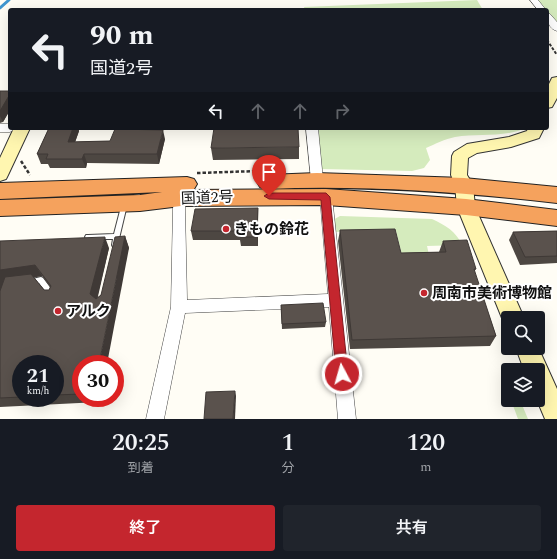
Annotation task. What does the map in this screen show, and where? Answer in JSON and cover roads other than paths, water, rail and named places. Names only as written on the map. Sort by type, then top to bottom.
[{"type":"highway","name":"国道2号","points":[[0,191],[54,188],[321,188],[464,184],[557,195]]},
{"type":"highway","name":"国道2号","points":[[0,208],[124,204],[182,198],[321,188],[557,218]]},
{"type":"street","points":[[534,0],[540,8]]},
{"type":"street","points":[[549,18],[557,28]]},
{"type":"street","points":[[549,99],[557,81]]},
{"type":"street","points":[[0,175],[21,130]]},
{"type":"street","points":[[312,130],[335,300],[347,419]]},
{"type":"street","points":[[510,311],[484,253],[466,207],[464,184],[459,175],[460,156],[473,148],[511,142],[534,134],[535,130]]},
{"type":"street","points":[[155,419],[179,307],[179,208],[182,198]]},
{"type":"street","points":[[179,307],[335,300]]},
{"type":"street","points":[[545,389],[557,416]]},
{"type":"lane","points":[[113,251],[124,204]]},
{"type":"lane","points":[[88,237],[117,236]]},
{"type":"lane","points":[[22,283],[41,280],[53,297]]},
{"type":"waterway","points":[[0,8],[9,0]]},
{"type":"place","name":"きもの鈴花","points":[[226,229]]},
{"type":"place","name":"周南市美術博物館","points":[[424,293]]},
{"type":"place","name":"アルク","points":[[58,311]]}]
